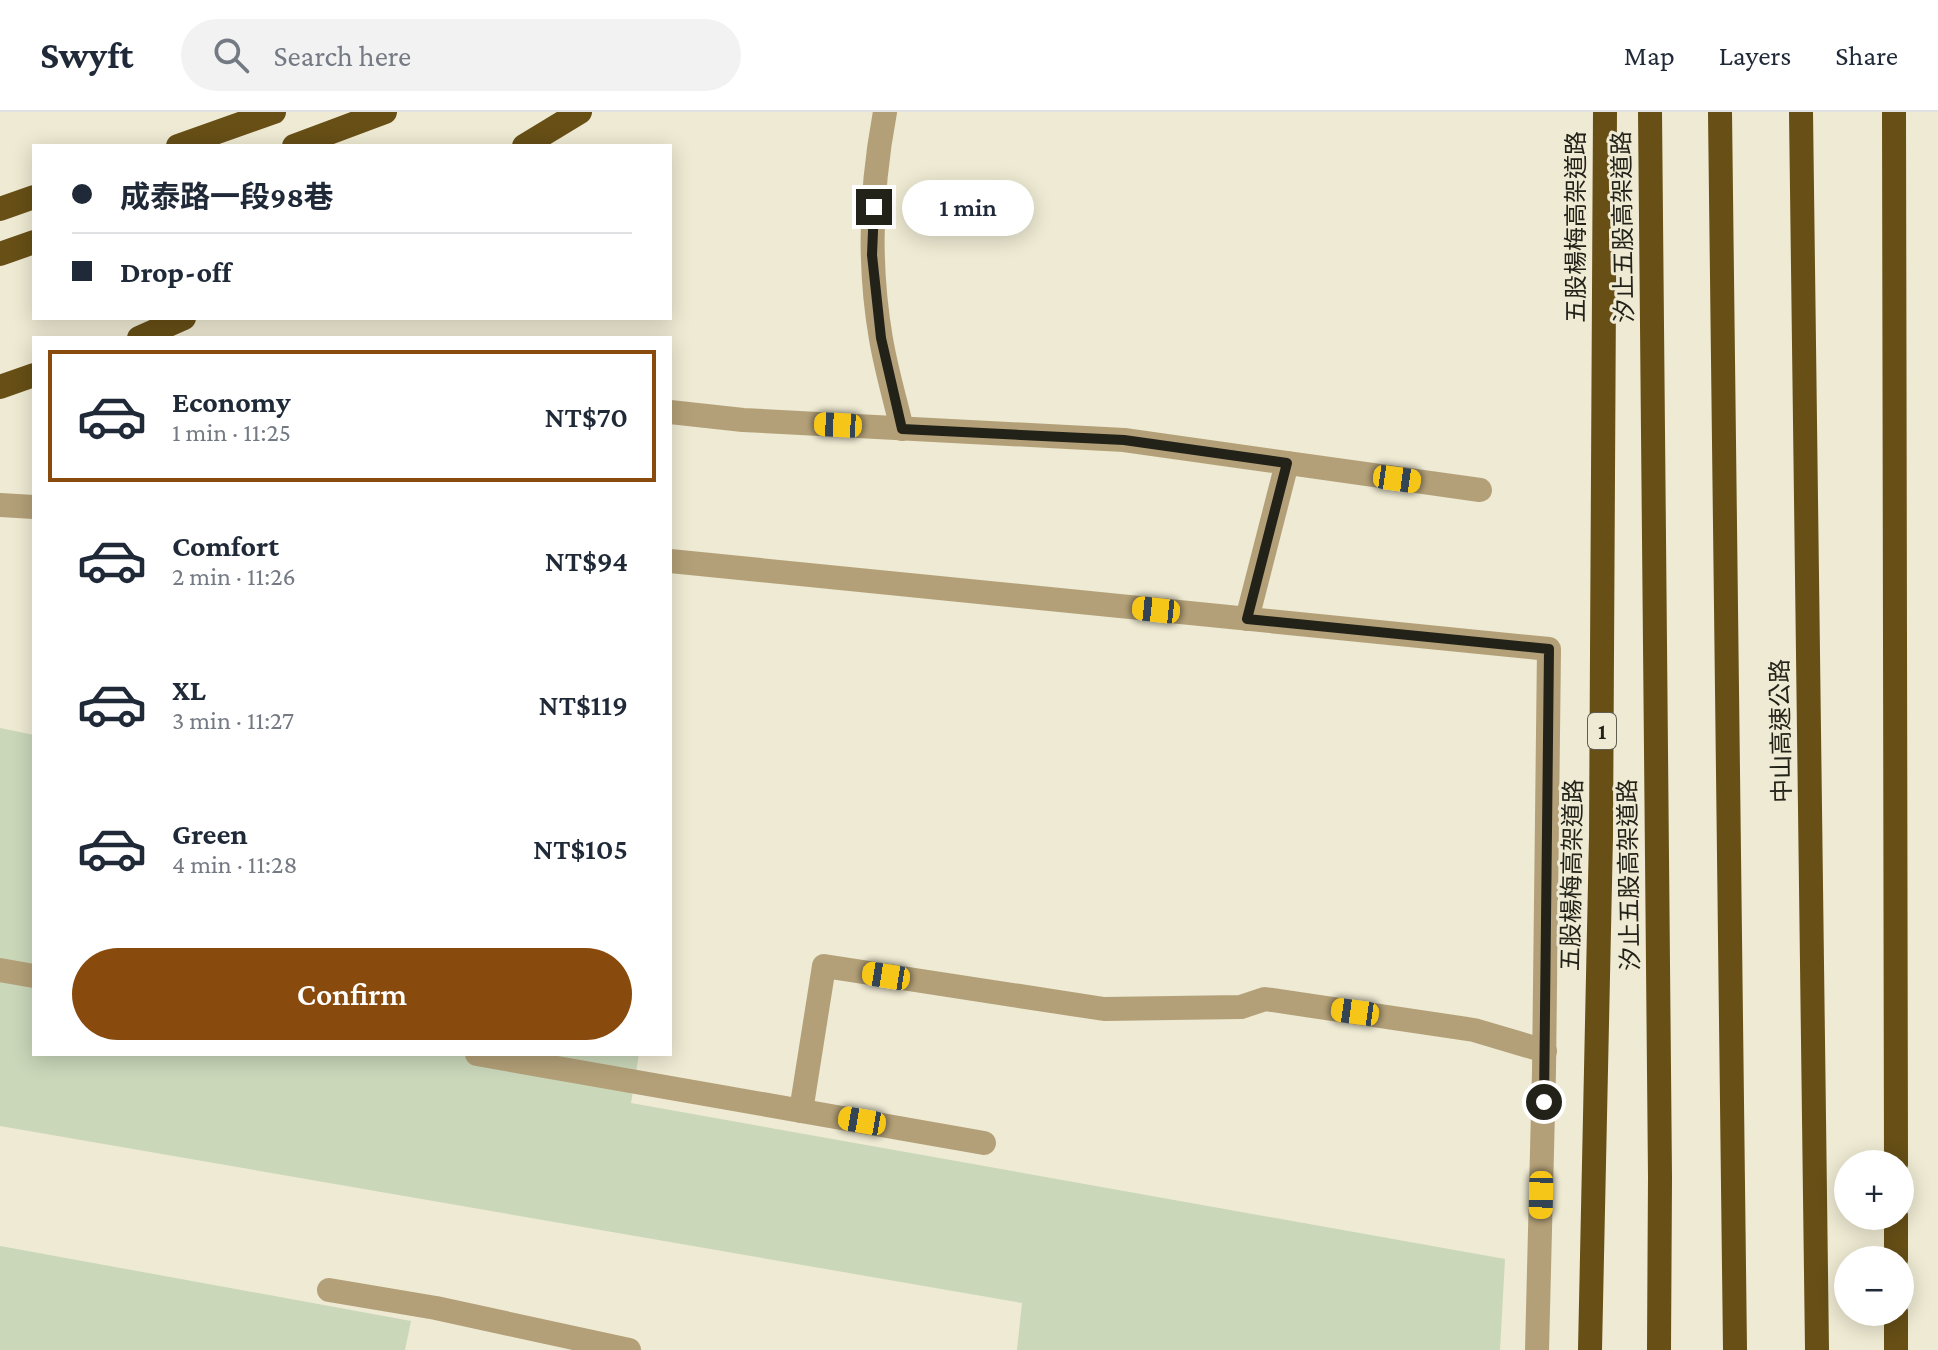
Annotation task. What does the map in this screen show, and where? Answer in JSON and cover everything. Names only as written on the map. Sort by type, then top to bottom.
[{"type":"highway","points":[[184,144],[274,112]]},
{"type":"highway","points":[[299,144],[385,112]]},
{"type":"highway","points":[[527,144],[580,112]]},
{"type":"highway","name":"五股楊梅高架道路","points":[[1590,1350],[1601,820],[1605,112]]},
{"type":"highway","name":"汐止五股高架道路","points":[[1650,112],[1659,1350]]},
{"type":"highway","points":[[1720,112],[1735,1350]]},
{"type":"highway","name":"中山高速公路","points":[[1801,112],[1817,1350]]},
{"type":"highway","points":[[1894,112],[1896,1150]]},
{"type":"highway","points":[[0,209],[32,198]]},
{"type":"highway","points":[[0,254],[32,243]]},
{"type":"highway","points":[[144,336],[180,320]]},
{"type":"highway","points":[[0,387],[32,376]]},
{"type":"highway","points":[[1726,1350],[1735,1301]]},
{"type":"highway","points":[[1896,1326],[1896,1350]]},
{"type":"street","points":[[885,112],[876,158],[872,255],[881,338],[902,429]]},
{"type":"street","points":[[672,412],[743,420],[1124,440],[1480,490]]},
{"type":"street","points":[[1247,619],[1287,463]]},
{"type":"street","points":[[0,505],[32,507]]},
{"type":"street","points":[[672,561],[1549,649],[1545,1051],[1537,1350]]},
{"type":"street","points":[[801,1111],[824,966],[1104,1009],[1241,1007],[1265,999],[1474,1030],[1545,1051]]},
{"type":"street","points":[[0,970],[32,976]]},
{"type":"street","points":[[488,1056],[984,1143]]},
{"type":"street","points":[[329,1290],[436,1308],[629,1350]]},
{"type":"green space","points":[[0,728],[32,735],[32,1056],[639,1056],[631,1103],[1505,1259],[1500,1350],[1017,1350],[1022,1303],[0,1126]]},
{"type":"green space","points":[[0,1246],[411,1321],[405,1350],[0,1350]]},
{"type":"route","points":[[874,207],[872,255],[881,338],[902,429],[1124,440],[1287,463],[1247,619],[1549,649],[1544,1102]]}]
